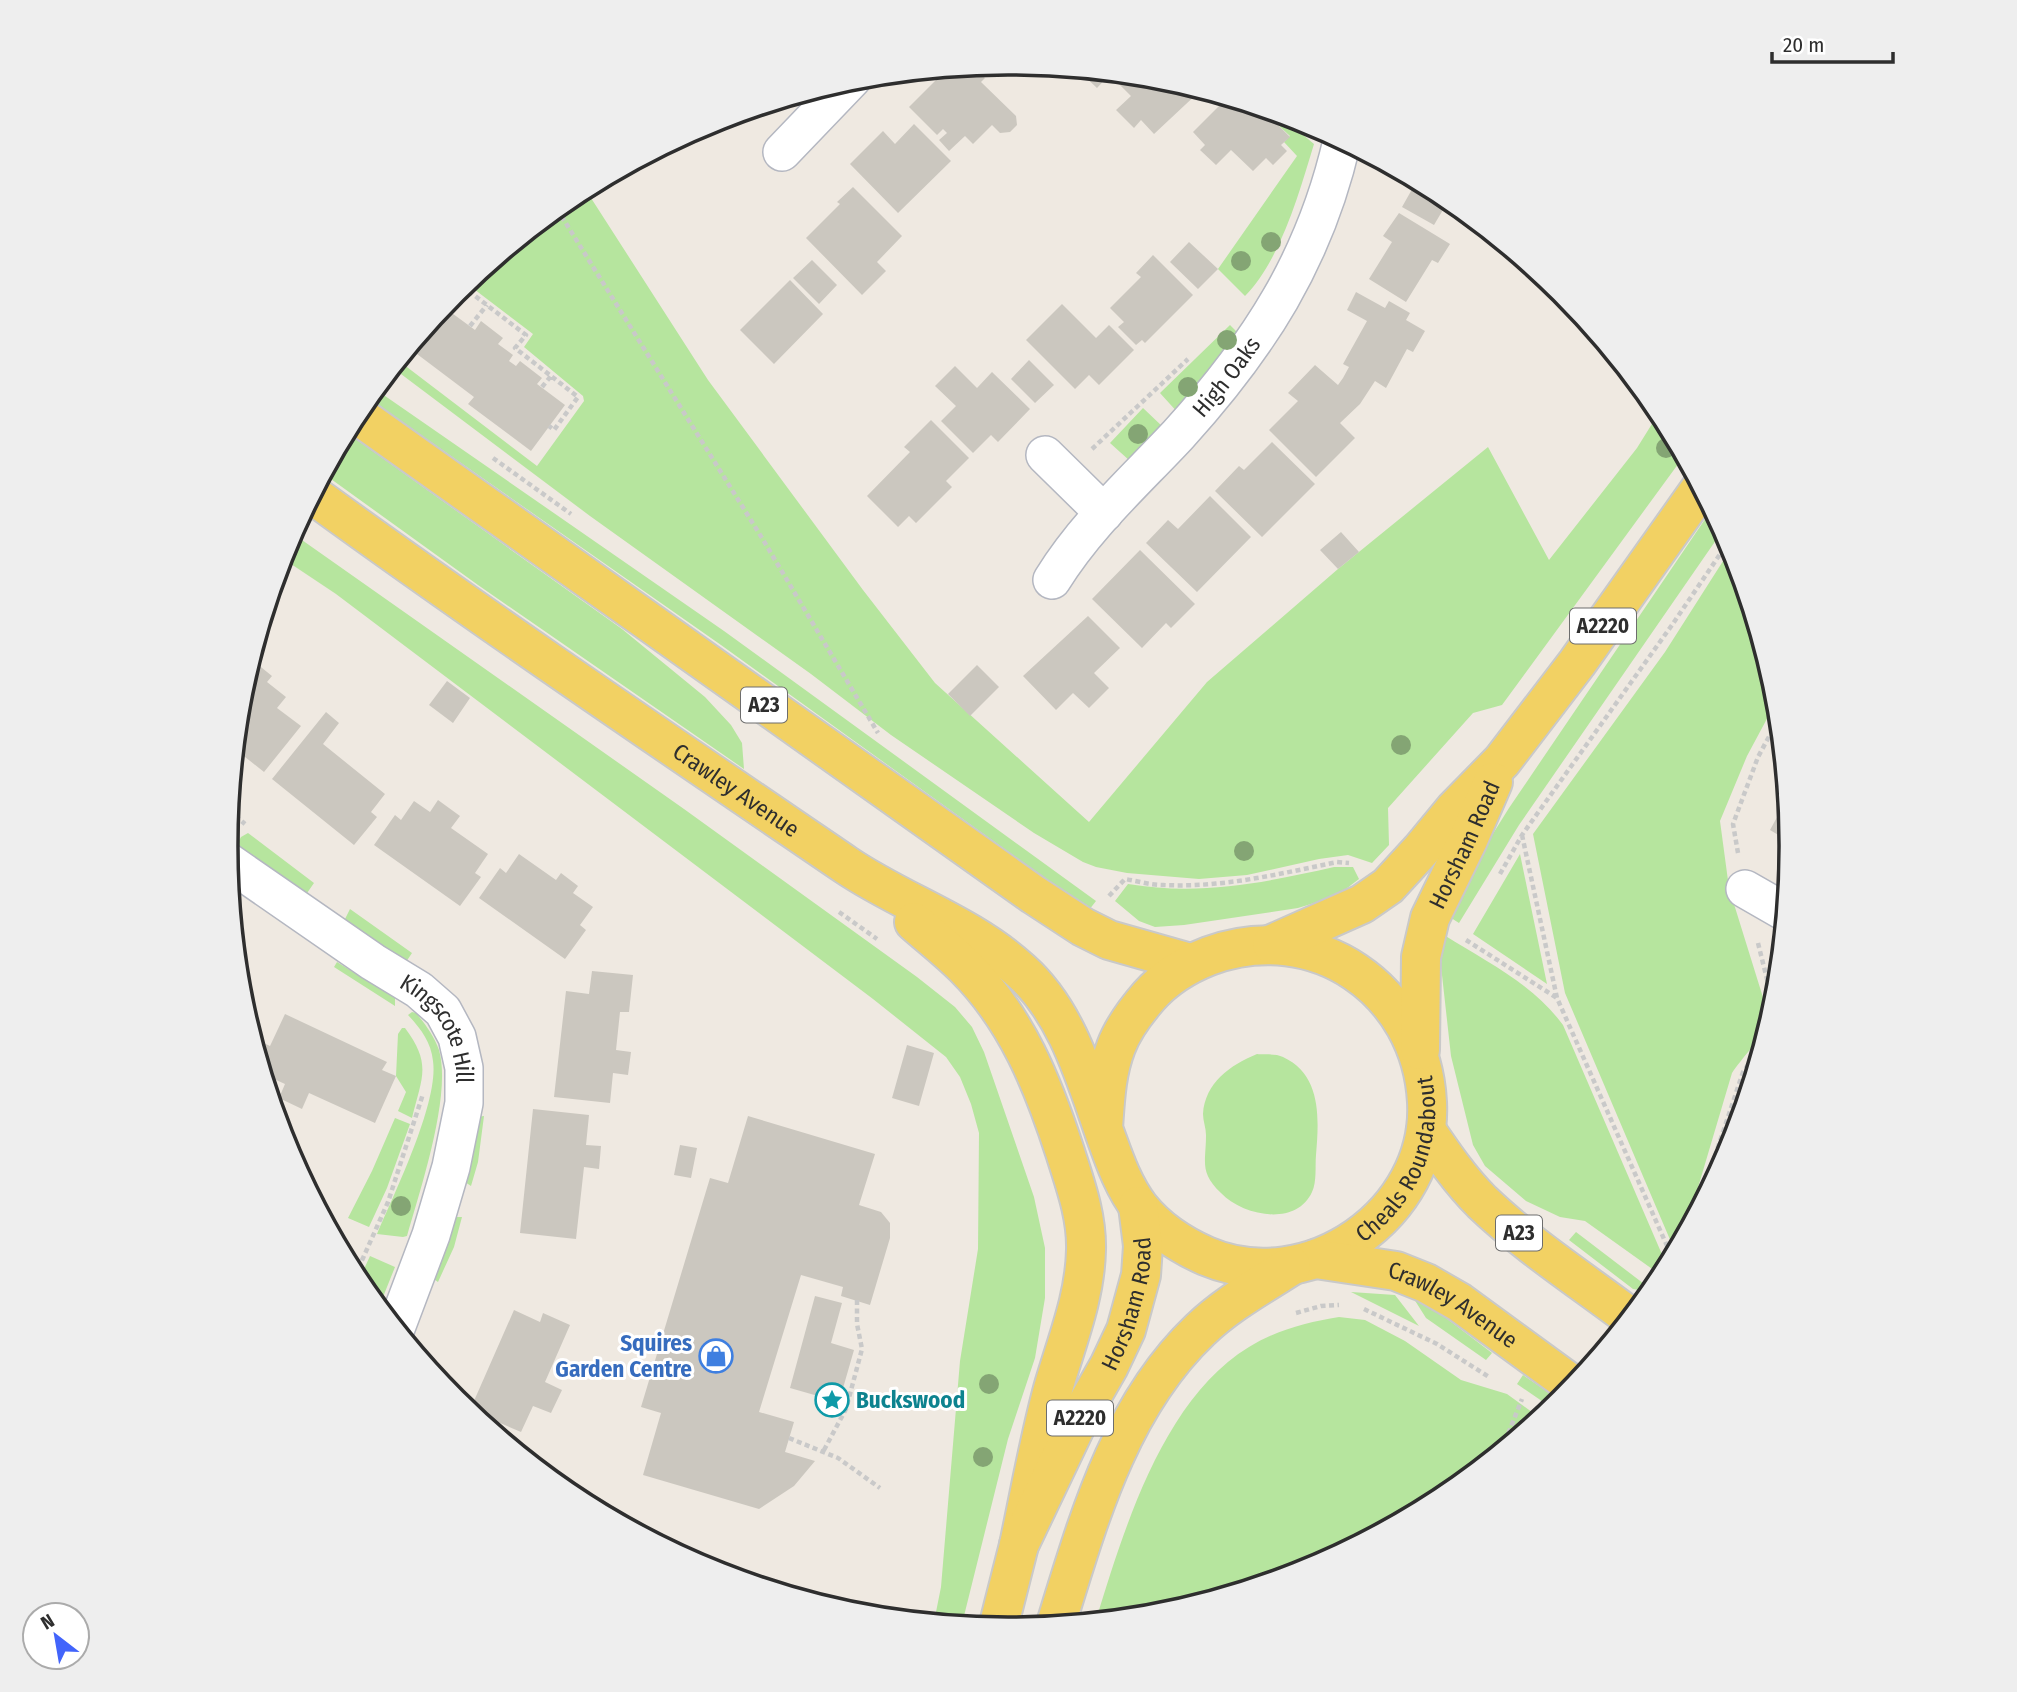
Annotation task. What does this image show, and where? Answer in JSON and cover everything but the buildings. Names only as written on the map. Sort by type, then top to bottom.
[{"type":"main road","name":"A23","points":[[366,421],[1083,927],[1109,940],[1190,963]]},
{"type":"main road","name":"Horsham Road","points":[[1272,944],[1362,904],[1388,886],[1454,810],[1502,761],[1577,663],[1695,496]]},
{"type":"main road","name":"Crawley Avenue","points":[[320,500],[436,584],[865,878],[965,932],[1013,964],[1036,984],[1056,1011],[1103,1128]]},
{"type":"main road","name":"Horsham Road","points":[[1420,1056],[1421,957],[1430,918],[1502,761]]},
{"type":"main road","name":"A2220","points":[[865,878],[966,968],[1017,1034],[1030,1056],[1052,1111],[1081,1203],[1086,1250],[1074,1326],[1038,1448],[1020,1545]]},
{"type":"main road","name":"Cheals Roundabout","points":[[1272,944],[1315,951],[1354,970],[1382,993],[1405,1022],[1420,1056],[1427,1102],[1426,1130],[1413,1173],[1390,1210],[1356,1240],[1304,1263],[1240,1266],[1211,1258],[1184,1245],[1159,1228],[1138,1206],[1124,1183],[1103,1128],[1106,1079],[1117,1044],[1135,1012],[1160,984],[1190,963],[1230,948],[1272,944]]},
{"type":"main road","name":"A23","points":[[1426,1130],[1451,1166],[1481,1201],[1513,1229],[1623,1311]]},
{"type":"main road","name":"Horsham Road","points":[[1001,1617],[1020,1545],[1126,1330],[1141,1275],[1143,1246],[1138,1206]]},
{"type":"main road","name":"Crawley Avenue","points":[[1304,1263],[1396,1271],[1426,1283],[1459,1303],[1565,1379]]},
{"type":"main road","name":"A2220","points":[[1059,1615],[1109,1466],[1138,1412],[1169,1364],[1200,1330],[1232,1304],[1304,1263]]},
{"type":"street","points":[[782,152],[836,95]]},
{"type":"street","name":"High Oaks","points":[[1052,580],[1070,550],[1233,372],[1275,311],[1308,247],[1334,178],[1340,151]]},
{"type":"street","points":[[1045,455],[1104,513]]},
{"type":"street","name":"Kingscote Hill","points":[[238,869],[373,962],[419,990],[443,1011],[457,1037],[464,1068],[464,1103],[451,1167],[431,1235],[400,1318]]},
{"type":"street","points":[[1745,889],[1777,907]]},
{"type":"path","points":[[562,218],[762,538],[880,737]]},
{"type":"path","points":[[471,293],[526,335],[515,348],[578,397],[554,429],[549,426]]},
{"type":"path","points":[[470,327],[487,305]]},
{"type":"path","points":[[542,387],[551,376]]},
{"type":"path","points":[[1496,880],[1522,835],[1721,552]]},
{"type":"path","points":[[239,818],[250,828]]},
{"type":"path","points":[[1522,835],[1557,998],[1667,1246]]},
{"type":"path","points":[[1106,898],[1125,879],[1161,885],[1204,884],[1246,881],[1337,862],[1358,864]]},
{"type":"path","points":[[1462,938],[1557,998]]},
{"type":"path","points":[[1717,1149],[1746,1068]]},
{"type":"path","points":[[361,1263],[388,1202],[426,1084]]},
{"type":"path","points":[[824,1450],[846,1409],[862,1349],[857,1324],[857,1300]]},
{"type":"path","points":[[1290,1314],[1321,1306],[1346,1305]]},
{"type":"path","points":[[1357,1308],[1368,1310],[1437,1344],[1496,1381]]},
{"type":"path","points":[[1509,1432],[1522,1399]]},
{"type":"path","points":[[789,1438],[824,1450],[880,1489]]},
{"type":"green space","points":[[1277,124],[1301,133],[1314,144],[1279,245],[1258,281],[1245,296],[1218,269],[1297,156],[1284,142],[1290,136]]},
{"type":"green space","points":[[591,198],[708,380],[935,683],[1089,822],[1207,682],[1338,569],[1488,447],[1549,560],[1637,448],[1652,423],[1678,464],[1502,705],[1473,713],[1388,808],[1389,845],[1372,863],[1348,855],[1247,875],[1199,879],[1127,873],[1083,862],[1034,833],[891,735],[811,674],[590,516],[400,373],[406,366],[537,466],[584,401],[583,396],[524,347],[533,334],[475,290],[539,235]]},
{"type":"green space","points":[[1230,325],[1239,334],[1179,414],[1160,393]]},
{"type":"green space","points":[[384,395],[724,631],[1096,901],[1089,910],[721,645],[378,404]]},
{"type":"green space","points":[[1143,408],[1163,427],[1130,461],[1110,443]]},
{"type":"green space","points":[[355,439],[622,629],[705,697],[731,725],[742,743],[744,769],[478,585],[331,479]]},
{"type":"green space","points":[[1706,518],[1716,540],[1519,825],[1459,923],[1448,916],[1469,872],[1509,808]]},
{"type":"green space","points":[[301,540],[917,977],[955,1007],[972,1027],[984,1052],[1034,1197],[1045,1248],[1045,1298],[1035,1358],[1008,1439],[964,1615],[936,1613],[941,1587],[960,1361],[978,1249],[979,1133],[960,1077],[946,1057],[873,999],[336,594],[291,564]]},
{"type":"green space","points":[[1724,559],[1753,647],[1768,717],[1747,756],[1720,821],[1729,888],[1763,999],[1752,1047],[1732,1073],[1696,1194],[1670,1240],[1565,993],[1533,834],[1665,652]]},
{"type":"green space","points":[[248,833],[314,883],[305,896],[238,847],[241,837]]},
{"type":"green space","points":[[1520,854],[1547,984],[1473,934]]},
{"type":"green space","points":[[1334,867],[1353,867],[1359,879],[1342,892],[1298,908],[1155,927],[1139,921],[1115,901],[1128,884],[1181,889],[1231,886]]},
{"type":"green space","points":[[350,909],[412,953],[406,962],[343,923]]},
{"type":"green space","points":[[1444,935],[1524,986],[1551,1010],[1563,1025],[1662,1254],[1652,1269],[1585,1221],[1560,1217],[1526,1201],[1485,1166],[1473,1145],[1451,1056],[1440,957]]},
{"type":"green space","points":[[337,962],[395,998],[395,1006],[334,967]]},
{"type":"green space","points":[[416,1013],[435,1040],[442,1069],[433,1143],[407,1236],[403,1237],[377,1234],[414,1148],[433,1079],[430,1048],[408,1015]]},
{"type":"green space","points":[[405,1028],[413,1041],[422,1061],[421,1081],[412,1118],[398,1111],[406,1092],[396,1076],[398,1034]]},
{"type":"green space","points":[[1257,1054],[1280,1056],[1296,1065],[1305,1075],[1315,1099],[1318,1127],[1314,1188],[1304,1203],[1282,1214],[1255,1212],[1231,1201],[1214,1186],[1205,1166],[1206,1135],[1203,1114],[1208,1093],[1229,1070]]},
{"type":"green space","points":[[484,1116],[478,1162],[471,1186],[462,1180],[476,1117]]},
{"type":"green space","points":[[395,1118],[410,1124],[387,1188],[369,1227],[348,1218]]},
{"type":"green space","points":[[454,1217],[462,1217],[454,1247],[438,1282],[431,1277]]},
{"type":"green space","points":[[1576,1232],[1643,1283],[1638,1290],[1633,1289],[1569,1240]]},
{"type":"green space","points":[[370,1256],[395,1267],[383,1296],[368,1274],[364,1268]]},
{"type":"green space","points":[[1351,1292],[1395,1295],[1419,1326]]},
{"type":"green space","points":[[1414,1299],[1429,1305],[1492,1353],[1486,1360],[1426,1318]]},
{"type":"green space","points":[[1339,1317],[1365,1320],[1405,1341],[1461,1380],[1507,1394],[1531,1412],[1437,1487],[1349,1537],[1256,1576],[1159,1602],[1099,1611],[1134,1507],[1170,1432],[1193,1399],[1219,1370],[1249,1347],[1270,1336],[1316,1321]]},
{"type":"green space","points":[[1523,1375],[1551,1394],[1543,1402],[1517,1384]]},
{"type":"place","name":"Squires Garden Centre","points":[[716,1356]]},
{"type":"place","name":"Buckswood","points":[[832,1400]]}]
